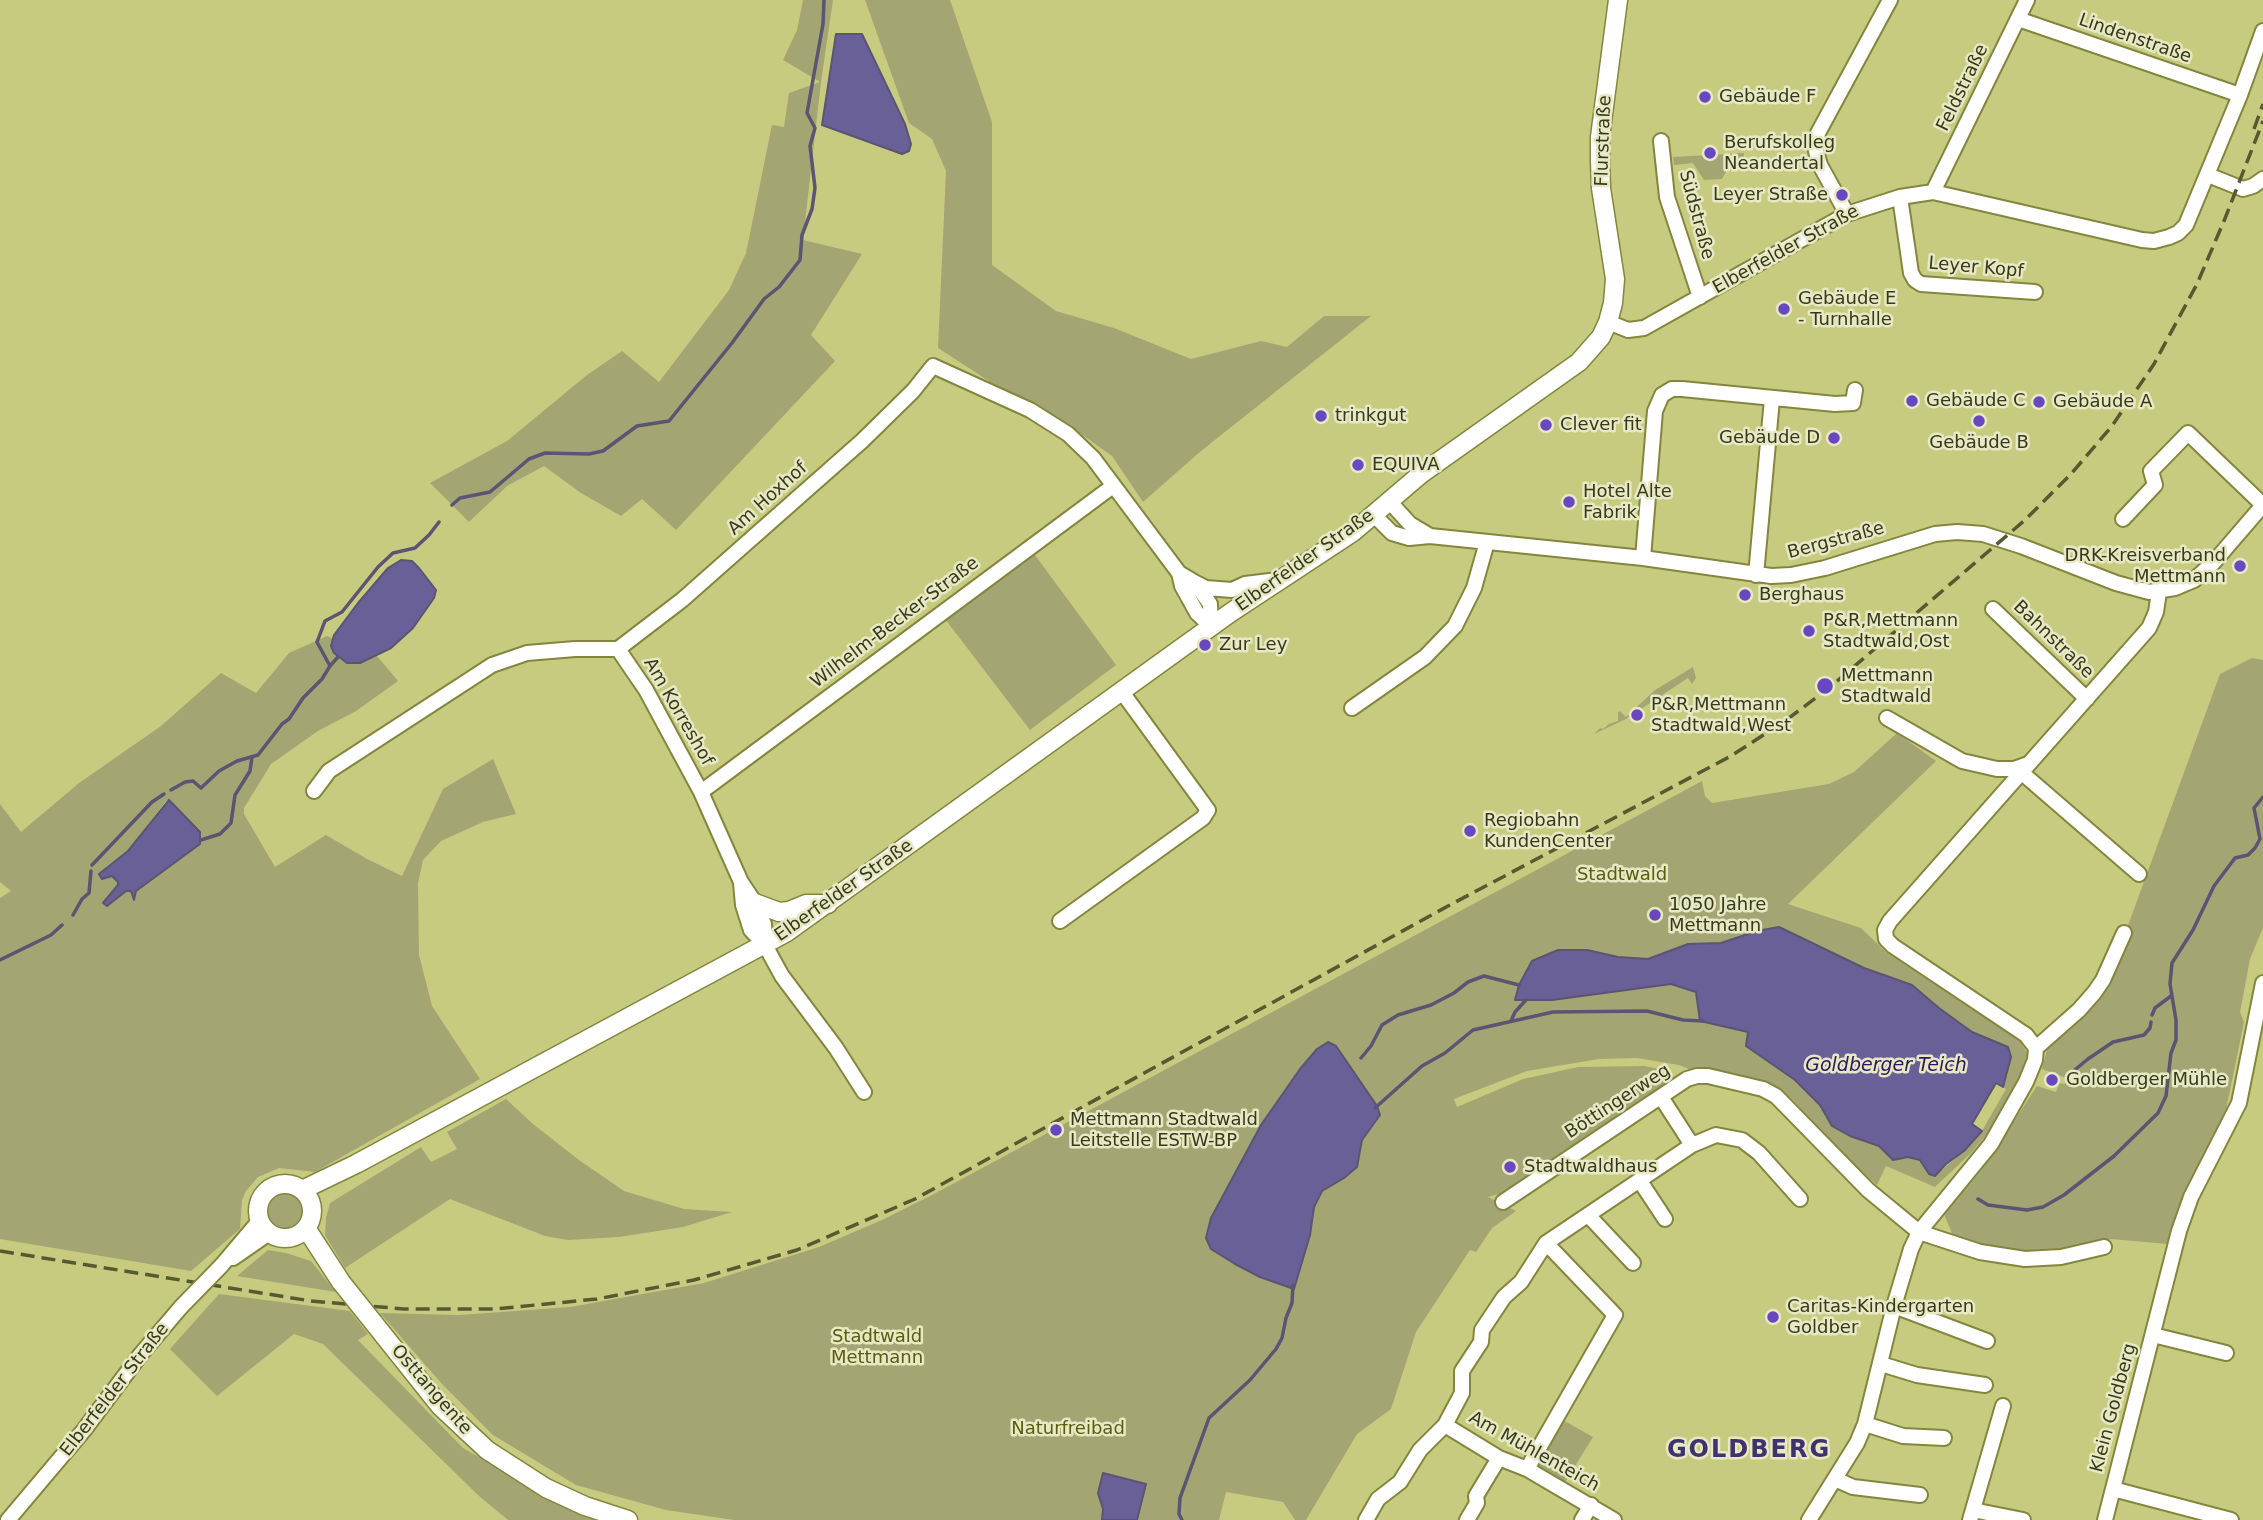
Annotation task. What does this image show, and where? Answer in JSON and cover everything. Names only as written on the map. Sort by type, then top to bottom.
[{"type":"main road","name":"Flurstraße","points":[[1608,322],[1615,279],[1601,188],[1600,137],[1618,0]]},
{"type":"main road","name":"Elberfelder Straße","points":[[306,1197],[356,1164],[765,945],[828,904],[1212,626],[1341,540],[1422,474],[1573,367],[1595,345],[1608,322]]},
{"type":"main road","points":[[755,903],[779,912],[806,904],[828,904]]},
{"type":"main road","points":[[284,1185],[306,1197],[311,1216],[301,1232],[285,1238],[265,1226],[260,1202],[272,1188],[284,1185]]},
{"type":"main road","name":"Osttangente","points":[[301,1232],[435,1401],[487,1450],[521,1474],[559,1494],[628,1520]]},
{"type":"street","points":[[1847,214],[1820,165],[1816,151],[1818,133],[1890,0]]},
{"type":"street","name":"Feldstraße","points":[[1933,192],[2027,0]]},
{"type":"street","name":"Lindenstraße","points":[[2018,19],[2241,95]]},
{"type":"street","name":"Elberfelder Straße","points":[[1608,322],[1628,330],[1644,328],[1847,214],[1900,197],[1933,192],[2142,240],[2154,241],[2178,233],[2186,225],[2241,95],[2263,31]]},
{"type":"street","name":"Südstraße","points":[[1661,141],[1667,197],[1700,298]]},
{"type":"street","points":[[2207,175],[2243,189],[2263,179]]},
{"type":"street","name":"Leyer Kopf","points":[[1900,197],[1911,273],[1915,280],[1921,284],[2035,292]]},
{"type":"street","name":"Am Hoxhof","points":[[618,649],[682,600],[862,441],[913,391],[933,366],[1030,411],[1068,434],[1093,458],[1113,486]]},
{"type":"street","points":[[1643,558],[1655,411],[1662,394],[1672,389],[1682,389],[1853,403],[1855,390]]},
{"type":"street","points":[[1756,575],[1772,398]]},
{"type":"street","points":[[2123,519],[2155,485],[2151,471],[2188,433],[2263,505],[2203,573],[2194,580],[2159,592]]},
{"type":"street","points":[[1113,486],[1179,573],[1196,583],[1206,588],[1232,590],[1245,584],[1279,579]]},
{"type":"street","name":"Wilhelm-Becker-Straße","points":[[701,792],[1113,486]]},
{"type":"street","points":[[1389,501],[1410,524],[1430,536]]},
{"type":"street","name":"Bergstraße","points":[[1374,515],[1392,533],[1409,538],[1430,536],[1643,558],[1756,575],[1791,575],[1825,568],[1907,542],[1957,532],[1983,534],[2021,545],[2116,583],[2141,591],[2159,592]]},
{"type":"street","points":[[1352,708],[1425,657],[1455,626],[1474,588],[1487,542]]},
{"type":"street","points":[[1179,573],[1182,586],[1197,613],[1212,626]]},
{"type":"street","points":[[1196,583],[1210,604],[1212,626]]},
{"type":"street","name":"Bahnstraße","points":[[2036,1048],[2026,1035],[1893,946],[1884,934],[1890,921],[2149,628],[2156,612],[2159,592]]},
{"type":"street","name":"Bahnstraße","points":[[1993,609],[2087,699]]},
{"type":"street","name":"Am Korreshof","points":[[314,791],[329,771],[481,672],[508,658],[527,653],[575,649],[618,649],[646,690],[701,792],[741,882],[755,903],[764,924],[765,945]]},
{"type":"street","points":[[1060,921],[1203,818],[1208,810],[1122,692]]},
{"type":"street","points":[[1887,718],[1962,761],[1980,766],[2025,768],[2138,874]]},
{"type":"street","name":"Am Korreshof","points":[[741,882],[743,905],[751,930],[765,945]]},
{"type":"street","points":[[1809,1520],[1857,1443],[1865,1424],[1894,1306],[1911,1249],[1919,1232],[1991,1144],[2030,1074],[2036,1048],[2094,993],[2103,980],[2124,933]]},
{"type":"street","points":[[765,945],[782,976],[836,1048],[864,1093]]},
{"type":"street","name":"Klein Goldberg","points":[[2105,1520],[2186,1209],[2239,1103],[2263,983]]},
{"type":"street","name":"Böttingerweg","points":[[1503,1202],[1661,1097],[1697,1076],[1708,1076],[1770,1092],[1788,1107],[1868,1190],[1919,1232]]},
{"type":"street","points":[[1661,1097],[1692,1145]]},
{"type":"street","name":"Am Mühlenteich","points":[[1614,1520],[1527,1469],[1499,1458],[1445,1425],[1462,1393],[1462,1371],[1482,1342],[1482,1330],[1504,1297],[1521,1282],[1546,1243],[1692,1145],[1716,1135],[1742,1140],[1759,1153],[1800,1199]]},
{"type":"street","points":[[1640,1181],[1665,1219]]},
{"type":"street","points":[[1588,1215],[1633,1263]]},
{"type":"street","name":"Elberfelder Straße","points":[[8,1520],[76,1440],[141,1354],[181,1307],[265,1226]]},
{"type":"street","points":[[1919,1232],[1980,1252],[2025,1259],[2061,1257],[2104,1247]]},
{"type":"street","points":[[1527,1469],[1615,1315],[1546,1243]]},
{"type":"street","points":[[1894,1306],[1987,1341]]},
{"type":"street","name":"Klein Goldberg","points":[[2153,1335],[2226,1353]]},
{"type":"street","points":[[1881,1364],[1917,1375],[1985,1385]]},
{"type":"street","points":[[2003,1406],[1972,1515],[2023,1520]]},
{"type":"street","points":[[1865,1424],[1902,1436],[1944,1438]]},
{"type":"street","points":[[1366,1520],[1378,1499],[1399,1482],[1420,1450],[1445,1425]]},
{"type":"street","points":[[1467,1520],[1477,1503],[1476,1496],[1499,1458]]},
{"type":"street","points":[[1835,1479],[1853,1487],[1920,1495]]},
{"type":"street","name":"Klein Goldberg","points":[[2113,1489],[2231,1520]]},
{"type":"street","points":[[1582,1520],[1591,1505]]},
{"type":"green space","points":[[803,0],[833,0],[803,240],[862,254],[811,335],[835,361],[676,530],[642,499],[621,516],[581,493],[544,466],[507,486],[469,522],[430,483],[507,441],[587,375],[622,351],[659,382],[729,290],[746,253],[772,125],[784,127],[789,93],[820,82],[783,60],[797,30]]},
{"type":"green space","points":[[865,0],[950,0],[992,122],[992,265],[1056,311],[1114,328],[1191,359],[1261,341],[1287,347],[1324,316],[1371,316],[1201,451],[1143,502],[1112,456],[1067,424],[1015,398],[938,348],[946,171],[932,139],[909,123]]},
{"type":"green space","points":[[1744,153],[1744,160],[1731,162],[1722,179],[1704,180],[1693,163],[1674,165],[1673,157]]},
{"type":"green space","points":[[1035,555],[1116,665],[1030,730],[945,619]]},
{"type":"green space","points":[[327,636],[377,656],[398,681],[356,711],[318,731],[271,764],[244,808],[244,814],[275,867],[326,835],[402,876],[443,789],[493,759],[516,814],[483,822],[441,841],[423,860],[418,883],[419,955],[432,1006],[480,1079],[315,1172],[279,1168],[258,1177],[242,1200],[240,1229],[191,1271],[0,1239],[0,898],[11,891],[0,882],[0,804],[21,832],[79,783],[161,726],[221,673],[256,693],[289,653]],"holes":[[[169,800],[187,855],[164,868],[132,894],[131,891],[125,891],[103,903],[119,885],[106,867],[128,851],[166,801]]]},
{"type":"green space","points":[[2252,658],[2263,660],[2263,928],[2250,959],[2240,1012],[2244,1022],[2226,1110],[2186,1191],[2167,1244],[2111,1239],[2045,1254],[1985,1248],[1953,1236],[1944,1214],[1981,1171],[2037,1086],[2056,1092],[2059,1083],[2065,1084],[2066,1078],[2042,1069],[2049,1042],[2111,972],[2220,674]]},
{"type":"green space","points":[[1693,667],[1696,678],[1692,684],[1688,678],[1626,719],[1594,734],[1600,728],[1618,721],[1618,712],[1626,717],[1655,690]]},
{"type":"green space","points":[[1897,733],[1936,761],[1788,904],[1861,928],[1887,953],[2020,1041],[2027,1053],[2027,1061],[1990,1130],[1971,1153],[1935,1187],[1886,1166],[1877,1185],[1845,1157],[1792,1099],[1763,1081],[1711,1070],[1694,1071],[1679,1065],[1637,1058],[1599,1059],[1527,1071],[1454,1099],[1457,1107],[1523,1079],[1578,1067],[1644,1066],[1671,1071],[1674,1078],[1650,1094],[1644,1104],[1509,1191],[1488,1197],[1516,1211],[1492,1228],[1476,1252],[1470,1250],[1416,1332],[1391,1409],[1357,1434],[1306,1520],[1295,1520],[1283,1502],[1226,1492],[1219,1520],[734,1520],[666,1510],[576,1485],[493,1435],[442,1384],[380,1313],[459,1315],[570,1307],[704,1283],[819,1247],[932,1195],[1702,781],[1705,796],[1712,803],[1829,784],[1854,772]],"holes":[[[1779,927],[1864,968],[1912,985],[1972,1032],[2008,1047],[2008,1073],[2003,1087],[2006,1089],[1982,1131],[1935,1176],[1929,1174],[1920,1160],[1912,1157],[1893,1160],[1879,1146],[1850,1136],[1833,1126],[1820,1105],[1795,1080],[1747,1046],[1748,1032],[1700,1021],[1696,992],[1671,984],[1552,1000],[1532,961],[1558,950],[1587,950],[1618,957],[1648,959],[1688,944],[1721,943]],[[1336,1046],[1377,1106],[1380,1115],[1362,1140],[1361,1152],[1344,1178],[1322,1190],[1314,1207],[1310,1235],[1303,1255],[1260,1277],[1211,1249],[1206,1239],[1211,1218],[1261,1125],[1300,1069],[1317,1049]]]},
{"type":"green space","points":[[506,1099],[579,1160],[624,1191],[684,1209],[732,1212],[683,1227],[619,1237],[568,1240],[545,1236],[450,1199],[345,1268],[325,1235],[330,1203],[421,1147],[431,1162],[457,1149],[447,1132]]},
{"type":"green space","points":[[285,1191],[300,1197],[306,1212],[300,1227],[285,1233],[270,1227],[264,1212],[270,1197]]},
{"type":"green space","points":[[268,1250],[311,1261],[336,1292],[237,1276]]},
{"type":"green space","points":[[219,1294],[350,1311],[368,1334],[358,1340],[463,1448],[568,1509],[605,1520],[508,1520],[479,1496],[323,1344],[294,1334],[217,1396],[170,1349]]},
{"type":"green space","points":[[1559,1418],[1593,1437],[1564,1484],[1531,1465]]},
{"type":"water","points":[[836,34],[862,34],[905,124],[911,144],[909,151],[902,154],[822,125]]},
{"type":"water","points":[[401,560],[412,561],[419,568],[436,590],[434,598],[413,628],[391,648],[360,663],[347,663],[334,653],[331,646],[334,635],[388,568]]},
{"type":"water","points":[[169,800],[200,832],[200,844],[136,891],[134,900],[131,891],[126,891],[107,906],[103,903],[118,882],[112,876],[102,879],[99,874],[128,851]]},
{"type":"water","name":"Goldberger Teich","points":[[1779,927],[1864,968],[1912,985],[1972,1032],[2008,1047],[2011,1057],[2003,1087],[1996,1083],[1972,1124],[1982,1131],[1935,1176],[1929,1174],[1920,1160],[1908,1157],[1893,1160],[1879,1146],[1850,1136],[1832,1126],[1820,1105],[1795,1080],[1746,1046],[1748,1032],[1700,1021],[1696,992],[1671,984],[1552,1000],[1515,1000],[1519,985],[1532,961],[1558,950],[1587,950],[1618,957],[1648,959],[1688,944],[1721,943]]},
{"type":"water","points":[[1328,1042],[1336,1046],[1377,1106],[1380,1115],[1362,1140],[1357,1167],[1322,1191],[1314,1207],[1310,1235],[1294,1289],[1260,1277],[1235,1264],[1211,1249],[1206,1238],[1211,1218],[1261,1125],[1300,1069],[1317,1049]]},
{"type":"water","points":[[1103,1473],[1146,1484],[1137,1520],[1102,1520],[1103,1509],[1098,1493]]},
{"type":"waterway","points":[[452,505],[460,498],[490,492],[529,459],[545,453],[589,454],[603,451],[637,426],[669,421],[764,299],[779,287],[800,260],[802,235],[812,209],[815,188],[810,146],[815,128],[807,113],[823,24],[824,0]]},
{"type":"waterway","points":[[171,790],[185,782],[193,781],[201,788],[219,771],[237,761],[258,755],[330,666],[317,642],[325,621],[342,612],[378,567],[393,553],[415,548],[439,522]]},
{"type":"waterway","points":[[330,666],[338,657]]},
{"type":"waterway","points":[[201,840],[220,834],[231,823],[235,795],[250,771],[252,757]]},
{"type":"waterway","points":[[92,865],[152,802],[164,794]]},
{"type":"waterway","points":[[1978,1199],[1988,1205],[2027,1210],[2043,1207],[2064,1195],[2114,1156],[2158,1113],[2166,1096],[2171,1053],[2176,1040],[2176,1020],[2170,984],[2172,963],[2193,930],[2214,886],[2235,858],[2248,855],[2260,839],[2254,808],[2263,797]]},
{"type":"waterway","points":[[73,915],[82,899],[89,893],[91,871]]},
{"type":"waterway","points":[[0,960],[51,935],[62,925]]},
{"type":"waterway","points":[[1361,1058],[1382,1025],[1398,1015],[1431,1005],[1468,982],[1484,976],[1519,985]]},
{"type":"waterway","points":[[2152,1015],[2155,1008],[2171,996]]},
{"type":"waterway","points":[[1511,1021],[1526,1000]]},
{"type":"waterway","points":[[1375,1108],[1422,1066],[1445,1053],[1473,1030],[1553,1012],[1647,1011],[1683,1020],[1703,1021]]},
{"type":"waterway","points":[[2071,1073],[2113,1042],[2144,1035],[2151,1022]]},
{"type":"waterway","points":[[1182,1520],[1179,1514],[1180,1498],[1209,1418],[1250,1380],[1276,1349],[1292,1303],[1293,1285]]},
{"type":"railway","points":[[2254,129],[2263,104]]},
{"type":"railway","points":[[0,1251],[311,1301],[404,1309],[495,1309],[597,1299],[694,1280],[797,1250],[915,1199],[1448,906],[1731,756],[1829,688],[2025,520],[2071,474],[2112,426],[2154,364],[2197,284],[2263,121]]},
{"type":"place","name":"Gebäude F","points":[[1705,97]]},
{"type":"place","name":"Berufskolleg Neandertal","points":[[1710,153]]},
{"type":"place","name":"Leyer Straße","points":[[1842,195]]},
{"type":"place","name":"Gebäude E - Turnhalle","points":[[1784,309]]},
{"type":"place","name":"Gebäude C","points":[[1912,401]]},
{"type":"place","name":"Gebäude A","points":[[2039,402]]},
{"type":"place","name":"trinkgut","points":[[1321,416]]},
{"type":"place","name":"Gebäude B","points":[[1979,421]]},
{"type":"place","name":"Clever fit","points":[[1546,425]]},
{"type":"place","name":"Gebäude D","points":[[1834,438]]},
{"type":"place","name":"EQUIVA","points":[[1358,465]]},
{"type":"place","name":"Hotel Alte Fabrik","points":[[1569,502]]},
{"type":"place","name":"DRK-Kreisverband Mettmann","points":[[2240,566]]},
{"type":"place","name":"Berghaus","points":[[1745,595]]},
{"type":"place","name":"P&R,Mettmann Stadtwald,Ost","points":[[1809,631]]},
{"type":"place","name":"Zur Ley","points":[[1205,645]]},
{"type":"place","name":"Mettmann Stadtwald","points":[[1825,686]]},
{"type":"place","name":"P&R,Mettmann Stadtwald,West","points":[[1637,715]]},
{"type":"place","name":"Regiobahn KundenCenter","points":[[1470,831]]},
{"type":"place","name":"1050 Jahre Mettmann","points":[[1655,915]]},
{"type":"place","name":"Goldberger Mühle","points":[[2052,1080]]},
{"type":"place","name":"Mettmann Stadtwald Leitstelle ESTW-BP","points":[[1056,1130]]},
{"type":"place","name":"Stadtwaldhaus","points":[[1510,1167]]},
{"type":"place","name":"Caritas-Kindergarten Goldber","points":[[1773,1317]]},
{"type":"district","name":"GOLDBERG","points":[[1749,1451]]},
{"type":"park label","name":"Stadtwald","points":[[1622,875]]},
{"type":"park label","name":"Stadtwald Mettmann","points":[[877,1347]]},
{"type":"park label","name":"Naturfreibad","points":[[1068,1429]]}]
